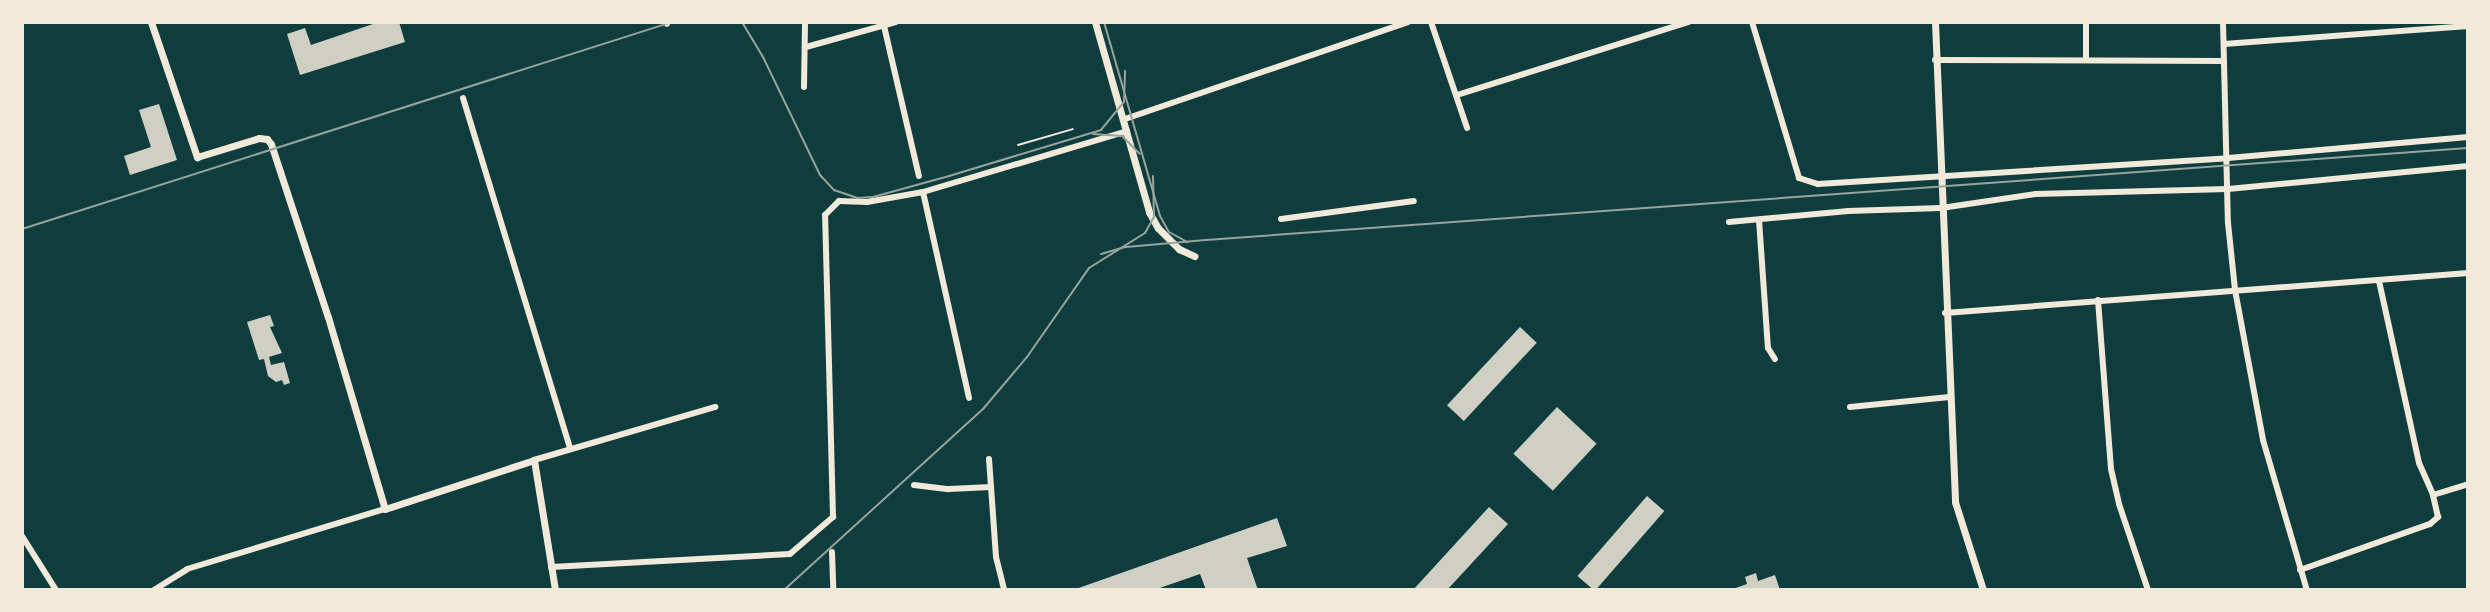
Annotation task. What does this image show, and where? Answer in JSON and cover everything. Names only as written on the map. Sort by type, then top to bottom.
[{"type":"street","points":[[151,22],[197,157],[259,138],[267,139],[271,144],[328,317],[385,509]]},
{"type":"street","points":[[804,87],[805,22]]},
{"type":"street","points":[[806,47],[896,22]]},
{"type":"street","points":[[1095,22],[1153,220],[1179,249],[1194,256]]},
{"type":"street","points":[[1125,119],[1408,22]]},
{"type":"street","points":[[1431,22],[1467,128]]},
{"type":"street","points":[[1457,95],[1689,22]]},
{"type":"street","points":[[1752,22],[1799,178],[1818,184],[2228,158],[2468,137]]},
{"type":"street","points":[[1935,22],[1955,502],[1983,590]]},
{"type":"street","points":[[2086,22],[2086,60]]},
{"type":"street","points":[[2223,22],[2228,189],[2235,290],[2263,440],[2306,590]]},
{"type":"street","points":[[2374,22],[2375,32]]},
{"type":"street","points":[[884,26],[919,176]]},
{"type":"street","points":[[2224,44],[2468,26]]},
{"type":"street","points":[[1935,60],[2224,61]]},
{"type":"street","points":[[463,98],[570,449]]},
{"type":"street","points":[[551,567],[790,554],[833,517],[825,215],[839,201],[867,202],[923,192],[1128,131]]},
{"type":"street","points":[[1729,222],[1941,208],[2036,194],[2228,189],[2468,166]]},
{"type":"street","points":[[923,192],[969,398]]},
{"type":"street","points":[[1281,219],[1414,201]]},
{"type":"street","points":[[1759,220],[1768,348],[1775,359]]},
{"type":"street","points":[[1945,313],[2468,273]]},
{"type":"street","points":[[2300,570],[2430,524],[2438,517],[2433,495],[2419,463],[2379,281]]},
{"type":"street","points":[[2098,300],[2111,469],[2119,504],[2148,590]]},
{"type":"street","points":[[1850,407],[1949,397]]},
{"type":"street","points":[[154,590],[187,569],[534,460],[715,407]]},
{"type":"street","points":[[989,459],[996,557],[1004,590]]},
{"type":"street","points":[[534,460],[555,590]]},
{"type":"street","points":[[2433,495],[2468,484]]},
{"type":"street","points":[[914,485],[949,489],[991,487]]},
{"type":"street","points":[[22,536],[56,590]]},
{"type":"street","points":[[832,552],[833,590]]},
{"type":"path","points":[[1018,145],[1073,129]]},
{"type":"building","points":[[379,22],[399,22],[405,42],[300,75],[287,34],[305,28],[311,45]]},
{"type":"building","points":[[159,104],[177,160],[130,175],[124,156],[151,147],[139,110]]},
{"type":"building","points":[[270,315],[274,326],[270,327],[282,353],[269,357],[271,365],[284,362],[290,383],[284,385],[282,380],[276,382],[268,376],[264,359],[259,360],[247,322]]},
{"type":"building","points":[[1520,327],[1537,343],[1464,421],[1447,405]]},
{"type":"building","points":[[1557,407],[1596,444],[1553,491],[1513,454]]},
{"type":"building","points":[[1647,496],[1664,511],[1596,590],[1577,576]]},
{"type":"building","points":[[1489,507],[1508,524],[1447,590],[1413,590]]},
{"type":"building","points":[[1277,518],[1287,546],[1247,558],[1258,590],[1206,590],[1200,574],[1154,590],[1073,590]]},
{"type":"building","points":[[1756,573],[1758,581],[1775,575],[1780,590],[1730,590],[1747,584],[1745,577]]},
{"type":"tram line","points":[[22,229],[672,22]]},
{"type":"tram line","points":[[742,22],[762,55],[820,175],[834,190],[857,198],[873,197],[949,176],[1101,130],[1124,102],[1125,71]]},
{"type":"tram line","points":[[1104,22],[1160,216],[1169,232],[1187,242]]},
{"type":"tram line","points":[[1093,134],[1122,136],[1140,154]]},
{"type":"tram line","points":[[1101,254],[1126,247],[1206,240],[2468,148]]},
{"type":"tram line","points":[[784,590],[983,409],[1027,357],[1089,268],[1145,233],[1154,217],[1153,176]]}]
